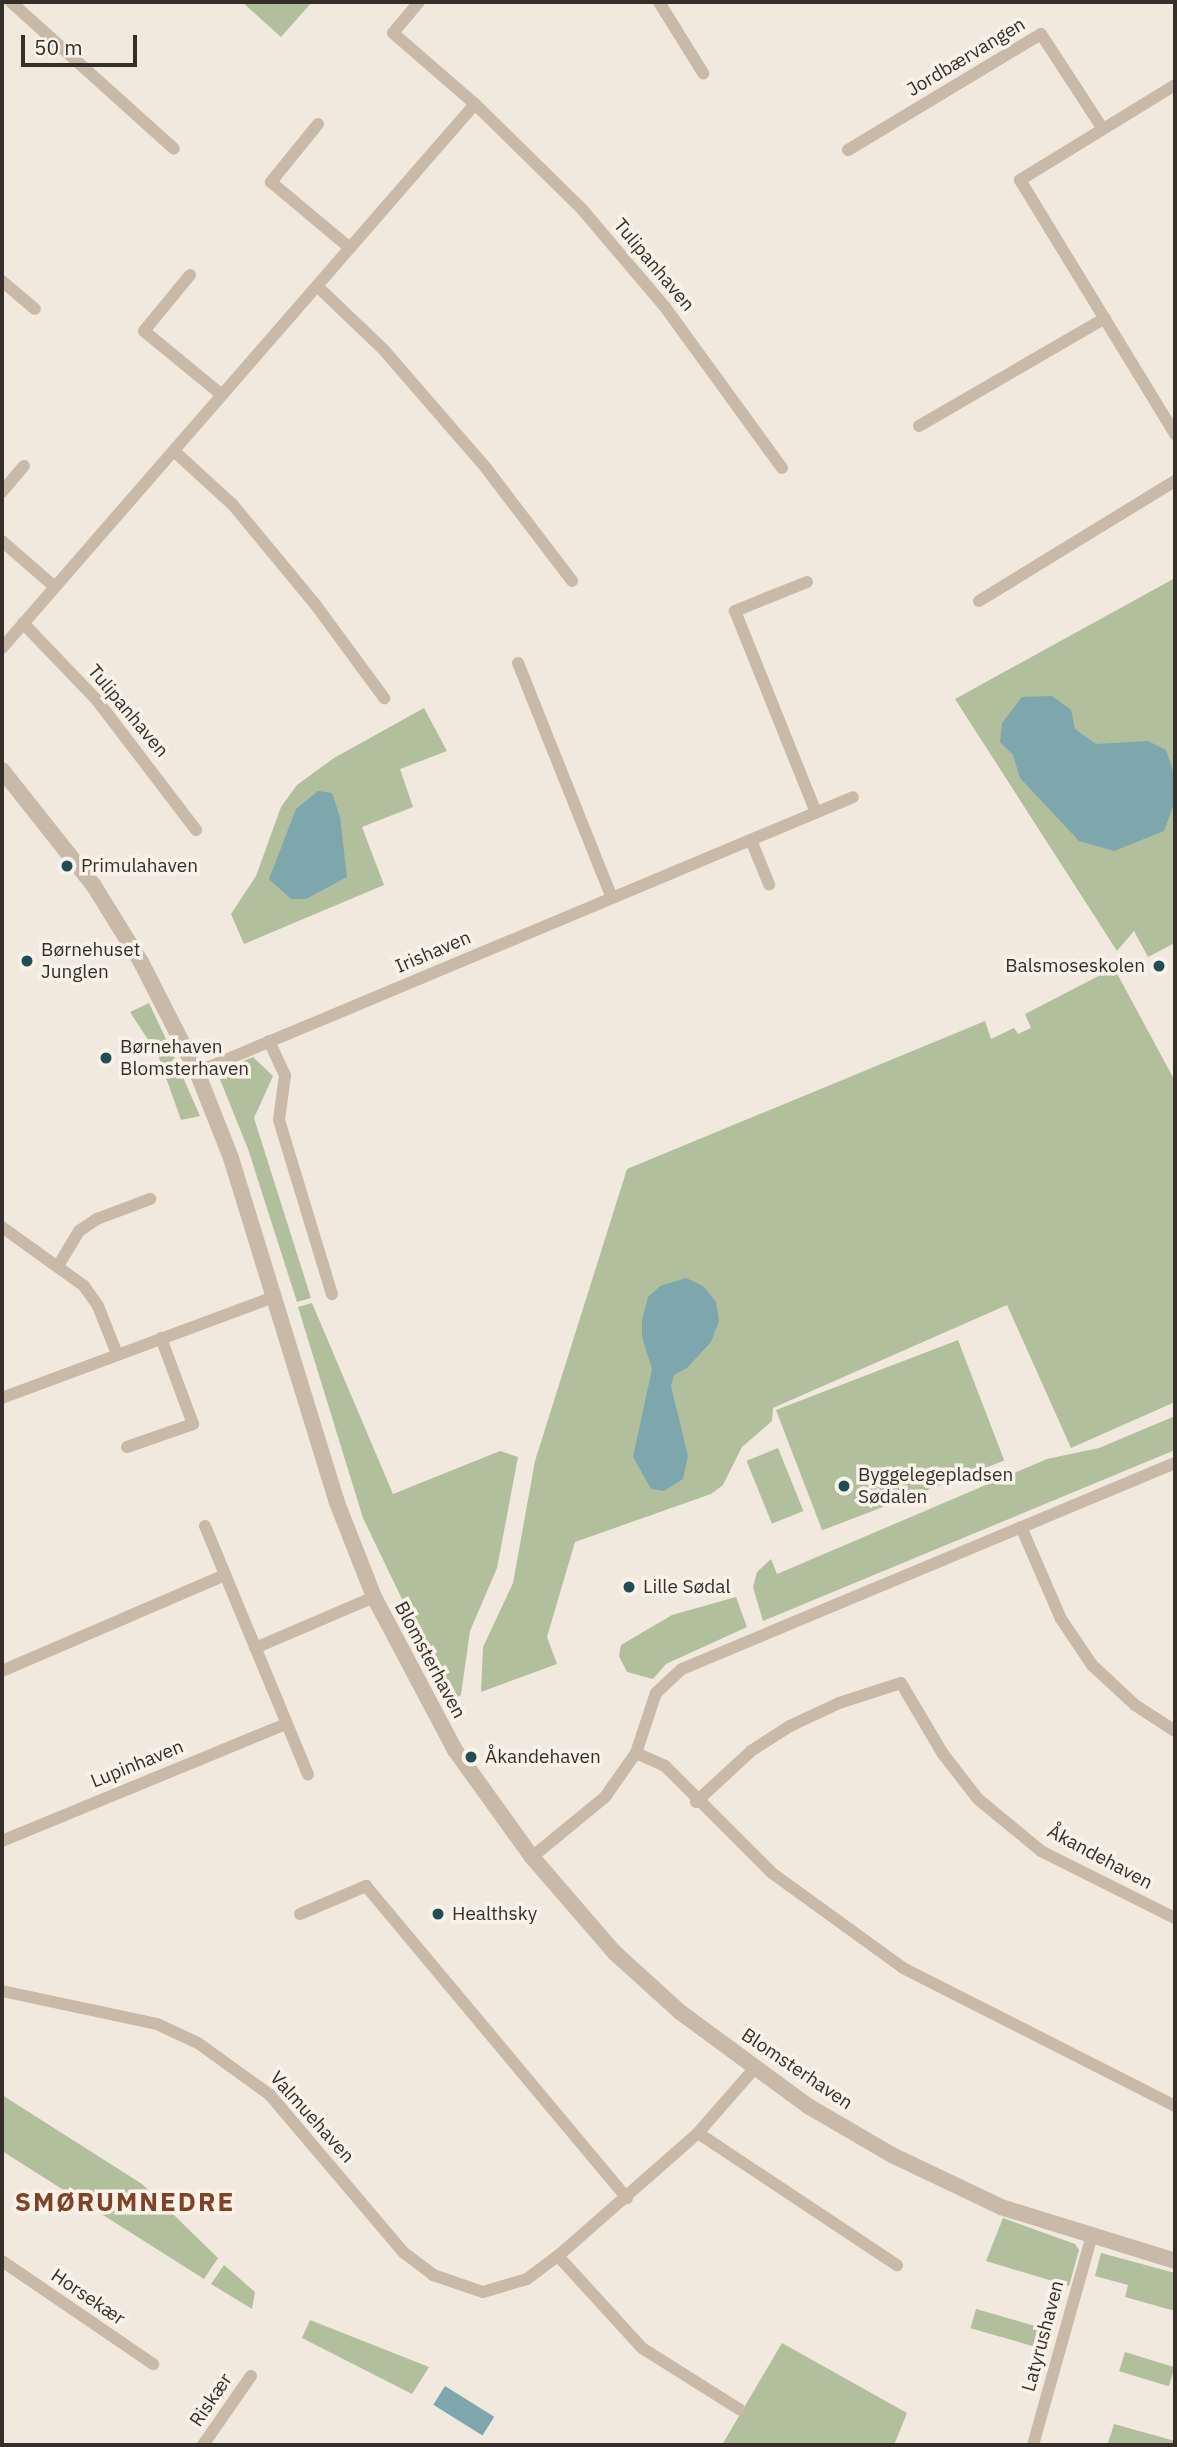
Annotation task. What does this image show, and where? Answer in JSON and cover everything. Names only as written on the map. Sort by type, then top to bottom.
[{"type":"street","points":[[11,2],[174,149]]},
{"type":"street","name":"Tulipanhaven","points":[[419,2],[393,33],[475,104],[580,208],[656,297],[782,468]]},
{"type":"street","points":[[659,2],[703,73]]},
{"type":"street","name":"Jordbærvangen","points":[[848,150],[1041,34],[1103,129]]},
{"type":"street","points":[[1175,85],[1020,180],[1175,434]]},
{"type":"street","points":[[2,648],[475,104]]},
{"type":"street","points":[[318,124],[271,182],[350,248]]},
{"type":"street","points":[[190,275],[144,331],[222,395]]},
{"type":"street","points":[[2,282],[35,309]]},
{"type":"street","points":[[317,286],[383,349],[486,468],[572,581]]},
{"type":"street","points":[[919,426],[1105,318]]},
{"type":"street","points":[[174,451],[233,505],[315,604],[384,698]]},
{"type":"street","points":[[2,492],[24,466]]},
{"type":"street","points":[[979,601],[1175,481]]},
{"type":"street","points":[[2,541],[55,587]]},
{"type":"street","points":[[807,582],[735,611],[816,812]]},
{"type":"street","name":"Tulipanhaven","points":[[23,623],[96,699],[196,830]]},
{"type":"street","points":[[518,663],[612,898]]},
{"type":"street","name":"Blomsterhaven","points":[[2,770],[94,886],[141,962],[197,1072],[231,1158],[336,1500],[374,1597],[455,1750],[532,1857],[615,1952],[680,2012],[754,2069],[892,2155],[1001,2207],[1091,2238],[1175,2261]]},
{"type":"street","name":"Irishaven","points":[[197,1072],[853,797]]},
{"type":"street","points":[[751,839],[769,884]]},
{"type":"street","points":[[269,1041],[285,1075],[279,1120],[332,1294]]},
{"type":"street","points":[[58,1266],[79,1231],[97,1219],[150,1199]]},
{"type":"street","points":[[2,1227],[84,1286],[98,1306],[117,1354]]},
{"type":"street","points":[[2,1398],[274,1297]]},
{"type":"street","points":[[127,1447],[193,1424],[161,1338]]},
{"type":"street","points":[[532,1857],[605,1797],[636,1753],[656,1693],[682,1669],[1175,1463]]},
{"type":"street","points":[[205,1527],[308,1775]]},
{"type":"street","points":[[1021,1527],[1061,1619],[1092,1665],[1135,1705],[1175,1731]]},
{"type":"street","points":[[2,1671],[225,1575]]},
{"type":"street","points":[[255,1648],[374,1597]]},
{"type":"street","name":"Åkandehaven","points":[[696,1802],[751,1751],[790,1726],[839,1703],[901,1683],[943,1754],[978,1799],[1041,1850],[1175,1918]]},
{"type":"street","name":"Lupinhaven","points":[[2,1841],[286,1724]]},
{"type":"street","points":[[636,1753],[665,1766],[696,1802],[790,1888],[916,1976],[1175,2106]]},
{"type":"street","points":[[300,1914],[366,1886],[627,2198]]},
{"type":"street","name":"Valmuehaven","points":[[2,1991],[156,2024],[242,2071],[270,2095],[399,2247],[433,2275],[484,2292],[527,2279],[558,2256],[698,2133],[754,2069]]},
{"type":"street","points":[[698,2133],[897,2265]]},
{"type":"street","name":"Latyrushaven","points":[[1033,2445],[1091,2238]]},
{"type":"street","points":[[558,2256],[642,2348],[739,2409]]},
{"type":"street","name":"Horsekær","points":[[2,2261],[153,2364]]},
{"type":"street","name":"Riskær","points":[[203,2445],[251,2376]]},
{"type":"green space","points":[[242,2],[312,2],[281,37]]},
{"type":"green space","points":[[1175,578],[1175,943],[1148,957],[1134,931],[1117,951],[955,699]]},
{"type":"green space","points":[[424,708],[447,751],[400,769],[413,807],[362,827],[384,885],[244,944],[231,914],[256,876],[281,807],[297,785],[334,758]]},
{"type":"green space","points":[[1114,968],[1175,1081],[1175,1402],[1071,1448],[1007,1305],[773,1408],[772,1421],[742,1447],[723,1485],[711,1494],[575,1542],[547,1637],[557,1664],[481,1692],[483,1647],[513,1583],[535,1461],[627,1169],[985,1021],[991,1039],[1014,1028],[1018,1034],[1031,1028],[1025,1014]]},
{"type":"green space","points":[[149,1003],[200,1116],[181,1120],[158,1055],[130,1012]]},
{"type":"green space","points":[[253,1057],[273,1076],[254,1118],[311,1298],[297,1302],[248,1149],[217,1072]]},
{"type":"green space","points":[[312,1303],[393,1494],[500,1451],[518,1457],[497,1568],[470,1631],[461,1695],[451,1701],[363,1518],[298,1307]]},
{"type":"green space","points":[[958,1340],[1004,1460],[822,1530],[776,1410]]},
{"type":"green space","points":[[1175,1416],[1175,1450],[763,1621],[753,1587],[757,1572],[771,1559],[777,1574],[1047,1459],[1099,1448]]},
{"type":"green space","points":[[778,1448],[803,1511],[772,1524],[746,1461]]},
{"type":"green space","points":[[736,1597],[747,1627],[666,1664],[653,1679],[627,1672],[619,1656],[621,1645],[672,1615]]},
{"type":"green space","points":[[2,2095],[142,2184],[218,2258],[204,2279],[2,2151]]},
{"type":"green space","points":[[1003,2218],[1075,2244],[1079,2250],[1069,2286],[986,2261]]},
{"type":"green space","points":[[1101,2253],[1175,2273],[1175,2311],[1125,2297],[1128,2285],[1095,2276]]},
{"type":"green space","points":[[224,2265],[255,2292],[252,2309],[211,2284]]},
{"type":"green space","points":[[976,2309],[1049,2330],[1044,2349],[970,2328]]},
{"type":"green space","points":[[310,2320],[429,2367],[412,2394],[302,2338]]},
{"type":"green space","points":[[782,2343],[907,2413],[894,2445],[722,2445]]},
{"type":"green space","points":[[1125,2352],[1175,2367],[1169,2386],[1119,2371]]},
{"type":"green space","points":[[1114,2424],[1175,2441],[1175,2445],[1108,2443]]},
{"type":"water","points":[[1052,696],[1071,710],[1075,729],[1096,744],[1148,741],[1166,750],[1175,777],[1175,801],[1164,831],[1114,851],[1079,841],[1020,778],[1013,755],[1000,742],[1002,723],[1022,697]]},
{"type":"water","points":[[318,791],[332,793],[340,817],[347,877],[306,899],[291,899],[269,879],[296,809]]},
{"type":"water","points":[[686,1278],[703,1286],[716,1302],[719,1321],[711,1342],[687,1368],[674,1375],[671,1386],[688,1456],[683,1479],[664,1491],[651,1489],[633,1457],[652,1369],[642,1337],[642,1320],[648,1297],[660,1286]]},
{"type":"water","points":[[445,2386],[494,2417],[483,2435],[433,2405]]},
{"type":"place","name":"Primulahaven","points":[[67,866]]},
{"type":"place","name":"Børnehuset Junglen","points":[[27,961]]},
{"type":"place","name":"Balsmoseskolen","points":[[1159,966]]},
{"type":"place","name":"Børnehaven Blomsterhaven","points":[[106,1058]]},
{"type":"place","name":"Byggelegepladsen Sødalen","points":[[844,1486]]},
{"type":"place","name":"Lille Sødal","points":[[629,1587]]},
{"type":"place","name":"Åkandehaven","points":[[471,1757]]},
{"type":"place","name":"Healthsky","points":[[438,1914]]},
{"type":"district","name":"SMØRUMNEDRE","points":[[125,2202]]}]
